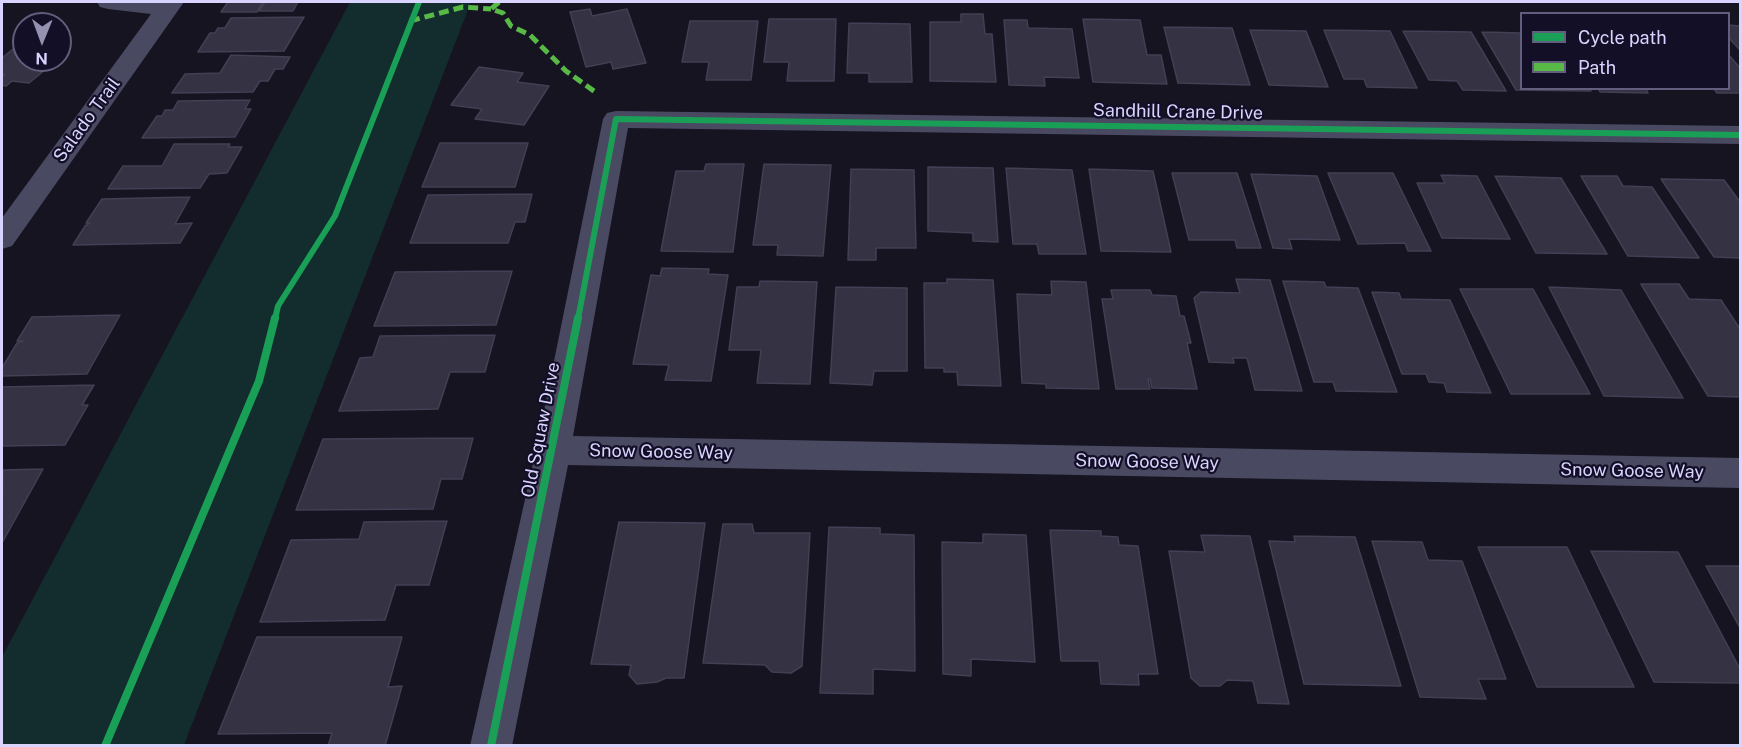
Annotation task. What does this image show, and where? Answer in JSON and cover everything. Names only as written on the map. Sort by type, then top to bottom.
[{"type":"street","points":[[108,2],[170,5]]},
{"type":"street","name":"Salado Trail","points":[[2,239],[170,5]]},
{"type":"street","name":"Sandhill Crane Drive","points":[[616,118],[1740,135]]},
{"type":"street","name":"Old Squaw Drive","points":[[491,746],[553,450],[616,118]]},
{"type":"street","name":"Snow Goose Way","points":[[553,450],[1740,473]]},
{"type":"green space","points":[[350,2],[471,2],[184,745],[2,745],[2,657]]},
{"type":"building","points":[[228,2],[263,2],[257,12],[221,12]]},
{"type":"building","points":[[265,2],[298,2],[293,11],[259,11]]},
{"type":"building","points":[[590,9],[592,16],[627,9],[646,63],[613,69],[611,62],[586,67],[570,12]]},
{"type":"building","points":[[961,14],[983,14],[985,34],[992,34],[996,82],[930,81],[930,22],[961,22]]},
{"type":"building","points":[[304,17],[284,51],[198,52],[210,33],[215,33],[218,28],[225,28],[231,18]]},
{"type":"building","points":[[769,19],[836,19],[834,81],[787,81],[789,62],[764,62]]},
{"type":"building","points":[[1083,19],[1140,20],[1147,55],[1161,55],[1167,84],[1093,82]]},
{"type":"building","points":[[1004,20],[1027,20],[1028,28],[1072,29],[1079,78],[1044,77],[1045,86],[1009,85]]},
{"type":"building","points":[[690,21],[758,21],[751,80],[706,80],[709,62],[682,62]]},
{"type":"building","points":[[849,23],[910,24],[912,82],[869,82],[869,73],[847,73]]},
{"type":"building","points":[[1730,25],[1740,26],[1740,50],[1730,39]]},
{"type":"building","points":[[1164,27],[1232,28],[1250,85],[1178,83]]},
{"type":"building","points":[[1250,30],[1306,31],[1328,87],[1269,85]]},
{"type":"building","points":[[1324,30],[1390,31],[1417,88],[1367,87],[1364,79],[1344,79]]},
{"type":"building","points":[[1403,31],[1471,32],[1506,91],[1463,90],[1457,81],[1429,80]]},
{"type":"building","points":[[1482,32],[1520,33],[1520,90],[1591,91],[1516,90]]},
{"type":"building","points":[[12,50],[12,72],[42,72],[29,83],[12,81],[6,86],[2,85],[2,77],[5,74],[2,74],[2,58]]},
{"type":"building","points":[[231,55],[290,57],[283,69],[275,69],[268,81],[260,81],[253,92],[172,93],[185,74],[220,73]]},
{"type":"building","points":[[1730,56],[1740,68],[1740,93],[1717,93],[1715,90],[1730,90]]},
{"type":"building","points":[[479,67],[523,73],[517,82],[549,86],[524,125],[475,119],[482,109],[451,105]]},
{"type":"building","points":[[1599,90],[1646,90],[1648,93],[1600,92]]},
{"type":"building","points":[[250,100],[245,109],[251,109],[235,137],[142,138],[157,116],[162,116],[165,110],[173,110],[178,101]]},
{"type":"building","points":[[440,143],[528,143],[515,187],[422,187]]},
{"type":"building","points":[[174,144],[230,144],[228,147],[242,147],[227,173],[209,174],[200,188],[108,189],[123,166],[162,166]]},
{"type":"building","points":[[706,164],[744,164],[733,252],[661,251],[676,171],[704,171]]},
{"type":"building","points":[[764,164],[831,165],[823,256],[777,255],[778,245],[753,245]]},
{"type":"building","points":[[928,167],[993,168],[998,242],[973,241],[973,233],[928,231]]},
{"type":"building","points":[[1006,168],[1072,170],[1086,254],[1039,254],[1037,244],[1013,244]]},
{"type":"building","points":[[851,169],[914,170],[916,248],[876,248],[876,260],[848,260]]},
{"type":"building","points":[[1089,169],[1153,171],[1171,252],[1101,251]]},
{"type":"building","points":[[1172,173],[1237,173],[1261,248],[1237,248],[1235,240],[1189,240]]},
{"type":"building","points":[[1328,173],[1393,173],[1431,251],[1408,251],[1405,243],[1358,244]]},
{"type":"building","points":[[1251,174],[1317,176],[1340,240],[1289,239],[1292,249],[1273,248]]},
{"type":"building","points":[[1441,175],[1477,176],[1510,239],[1442,238],[1417,183],[1445,183]]},
{"type":"building","points":[[1495,176],[1561,178],[1607,254],[1536,253]]},
{"type":"building","points":[[1581,176],[1617,176],[1623,186],[1652,187],[1699,258],[1628,256]]},
{"type":"building","points":[[1661,179],[1724,180],[1740,202],[1740,258],[1714,257]]},
{"type":"building","points":[[532,194],[525,222],[515,222],[508,243],[410,243],[428,195]]},
{"type":"building","points":[[190,197],[175,224],[192,223],[180,243],[73,245],[85,226],[90,223],[86,223],[102,199]]},
{"type":"building","points":[[662,268],[709,269],[708,274],[728,275],[711,381],[665,380],[669,365],[633,364],[651,275],[660,276]]},
{"type":"building","points":[[512,271],[496,325],[374,326],[395,272]]},
{"type":"building","points":[[947,279],[993,280],[1001,386],[958,385],[957,372],[944,372],[944,368],[925,368],[924,283],[947,283]]},
{"type":"building","points":[[1236,279],[1270,280],[1302,391],[1255,390],[1247,358],[1233,358],[1234,363],[1209,362],[1194,298],[1201,292],[1240,293]]},
{"type":"building","points":[[760,281],[817,282],[810,384],[757,383],[761,350],[729,350],[737,287],[759,287]]},
{"type":"building","points":[[1051,281],[1086,282],[1099,389],[1046,388],[1046,384],[1022,383],[1017,294],[1052,295]]},
{"type":"building","points":[[1283,281],[1324,282],[1326,287],[1358,288],[1397,392],[1336,391],[1333,382],[1314,382]]},
{"type":"building","points":[[1641,284],[1679,284],[1689,299],[1721,300],[1740,329],[1740,397],[1708,396]]},
{"type":"building","points":[[836,287],[907,288],[907,371],[874,371],[872,385],[830,383]]},
{"type":"building","points":[[1549,287],[1621,290],[1683,398],[1604,396]]},
{"type":"building","points":[[1460,289],[1533,289],[1590,394],[1511,394]]},
{"type":"building","points":[[1111,290],[1150,290],[1152,295],[1176,296],[1180,316],[1184,316],[1191,343],[1187,343],[1197,389],[1152,388],[1150,379],[1148,379],[1150,389],[1116,389],[1102,299],[1113,299]]},
{"type":"building","points":[[1372,292],[1399,293],[1401,299],[1450,300],[1491,393],[1447,392],[1444,383],[1429,382],[1426,374],[1402,374]]},
{"type":"building","points":[[120,315],[87,374],[2,376],[2,368],[17,343],[24,341],[17,341],[32,317]]},
{"type":"building","points":[[495,335],[485,372],[450,372],[438,409],[339,411],[360,358],[373,357],[380,336]]},
{"type":"building","points":[[94,385],[82,405],[88,405],[65,445],[2,446],[2,387]]},
{"type":"building","points":[[473,438],[462,479],[441,479],[433,509],[296,510],[323,439]]},
{"type":"building","points":[[43,469],[2,543],[3,470]]},
{"type":"building","points":[[447,521],[429,585],[396,585],[385,620],[260,622],[291,540],[359,539],[364,522]]},
{"type":"building","points":[[619,522],[705,523],[684,678],[666,678],[657,682],[637,684],[629,675],[631,665],[591,664]]},
{"type":"building","points":[[723,524],[752,524],[754,533],[810,533],[802,666],[791,673],[772,672],[765,665],[703,663]]},
{"type":"building","points":[[829,527],[880,528],[880,534],[914,535],[915,671],[873,669],[873,694],[820,693]]},
{"type":"building","points":[[1050,530],[1101,531],[1101,536],[1118,537],[1119,545],[1138,546],[1158,674],[1138,674],[1139,685],[1101,684],[1099,661],[1061,661]]},
{"type":"building","points":[[983,534],[1026,535],[1035,662],[971,659],[971,676],[943,674],[942,542],[983,543]]},
{"type":"building","points":[[1201,535],[1250,536],[1289,704],[1258,703],[1253,681],[1227,680],[1220,686],[1200,686],[1191,678],[1169,551],[1205,552]]},
{"type":"building","points":[[1294,536],[1355,537],[1401,686],[1304,684],[1269,541],[1295,542]]},
{"type":"building","points":[[1372,541],[1422,542],[1428,560],[1462,561],[1506,679],[1478,679],[1486,699],[1420,697]]},
{"type":"building","points":[[1478,547],[1567,547],[1634,687],[1537,687]]},
{"type":"building","points":[[1591,551],[1678,552],[1740,669],[1740,683],[1654,682]]},
{"type":"building","points":[[1706,566],[1740,566],[1740,628]]},
{"type":"building","points":[[257,637],[402,637],[388,687],[402,686],[385,746],[328,746],[332,733],[218,734]]},
{"type":"marked path","points":[[499,2],[491,9],[503,13],[511,26],[530,35],[566,71],[598,94]]},
{"type":"marked path","points":[[410,21],[463,7],[491,9]]},
{"type":"cycle path","points":[[105,746],[259,381],[278,306],[335,216],[419,2]]},
{"type":"cycle path","points":[[491,746],[553,450],[616,119],[1740,135]]}]
